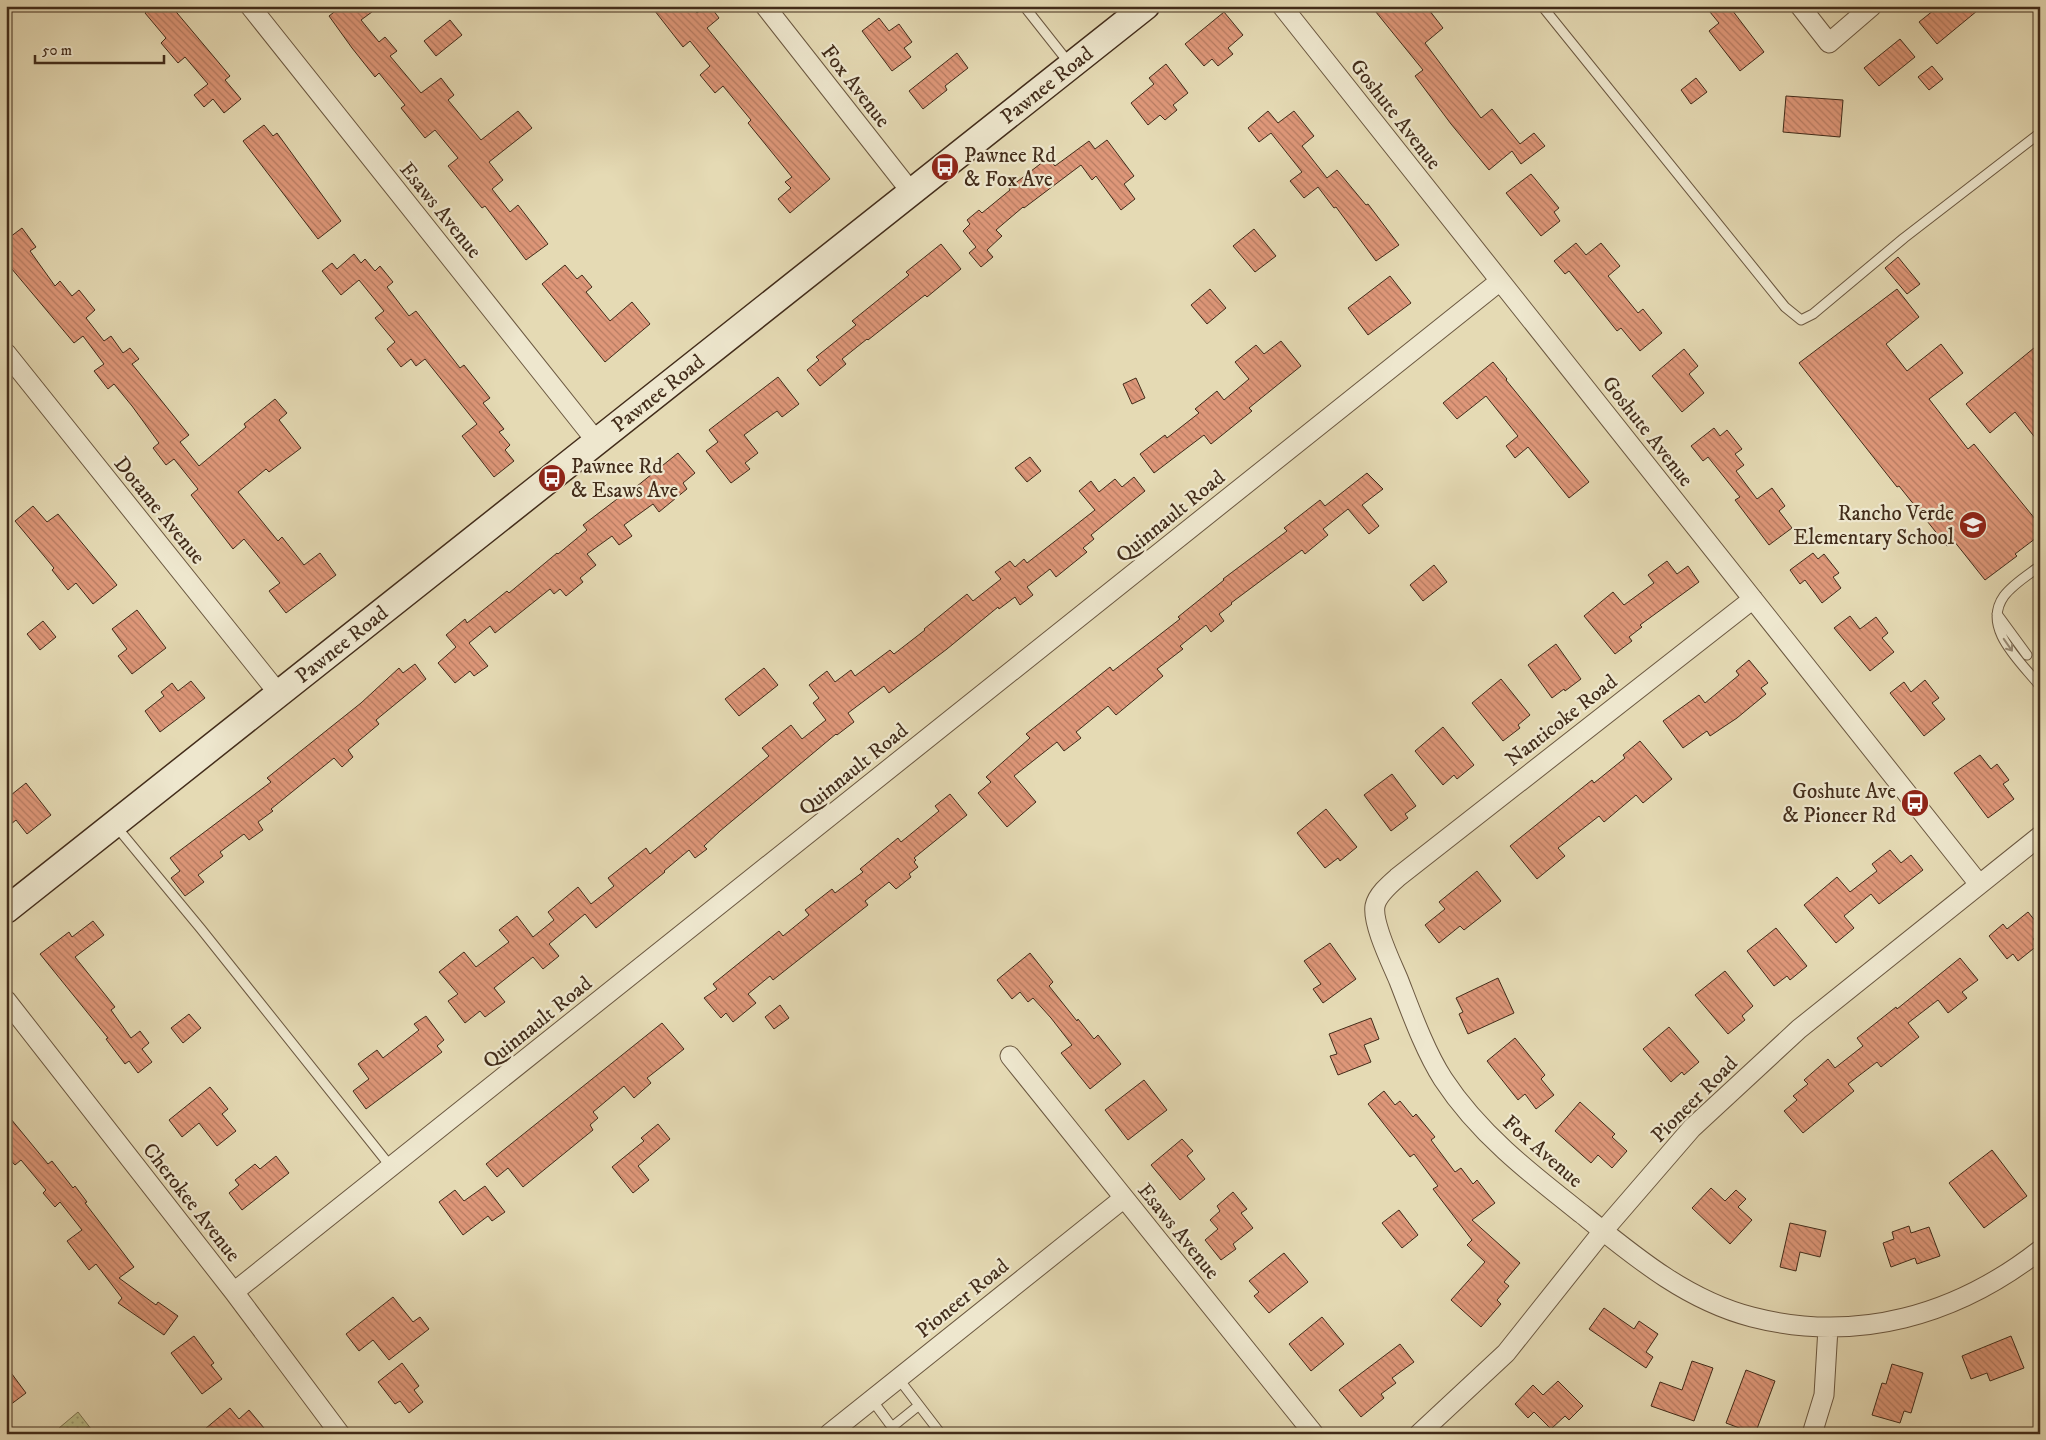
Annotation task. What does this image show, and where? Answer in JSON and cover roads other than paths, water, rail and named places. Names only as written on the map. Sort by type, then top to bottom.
[{"type":"street","name":"Esaws Avenue","points":[[250,6],[597,442]]},
{"type":"street","name":"Fox Avenue","points":[[765,6],[912,193]]},
{"type":"street","name":"Pawnee Road","points":[[6,910],[1146,6]]},
{"type":"street","name":"Goshute Avenue","points":[[1282,6],[1979,884]]},
{"type":"street","points":[[1800,6],[1829,43],[1872,6]]},
{"type":"street","name":"Quinnault Road","points":[[234,1292],[1500,281]]},
{"type":"street","name":"Dotame Avenue","points":[[6,353],[279,694]]},
{"type":"street","name":"Nanticoke Road","points":[[1398,877],[1752,599]]},
{"type":"street","name":"Pioneer Road","points":[[1419,1434],[1506,1353],[1603,1231],[1692,1128],[1799,1029],[2040,836]]},
{"type":"street","name":"Fox Avenue","points":[[1398,877],[1385,890],[1375,906],[1378,926],[1418,1028],[1441,1076],[1463,1106],[1487,1133],[1523,1168],[1654,1271],[1677,1286],[1714,1303],[1752,1317],[1828,1328],[1876,1325],[1948,1305],[1978,1291],[2013,1270],[2040,1250]]},
{"type":"street","name":"Cherokee Avenue","points":[[6,1000],[234,1292],[340,1434]]},
{"type":"street","name":"Esaws Avenue","points":[[1010,1056],[1314,1434]]},
{"type":"street","name":"Pioneer Road","points":[[829,1434],[1124,1198]]},
{"type":"street","points":[[1812,1434],[1824,1395],[1828,1328]]},
{"type":"lane","points":[[1024,6],[1072,66]]},
{"type":"lane","points":[[1542,6],[1785,307],[1801,320],[1813,314],[1904,238],[2040,132]]},
{"type":"lane","points":[[2040,566],[2004,597],[1996,612],[1997,629],[2007,645],[2040,686]]},
{"type":"lane","points":[[1996,612],[2028,655]]},
{"type":"lane","points":[[114,825],[201,929],[391,1167]]},
{"type":"lane","points":[[898,1378],[941,1434]]},
{"type":"lane","points":[[872,1400],[892,1427],[918,1406]]},
{"type":"place","name":"Pawnee Rd & Fox Ave","points":[[945,167]]},
{"type":"place","name":"Pawnee Rd & Esaws Ave","points":[[552,478]]},
{"type":"place","name":"Rancho Verde Elementary School","points":[[1973,525]]},
{"type":"place","name":"Goshute Ave & Pioneer Rd","points":[[1915,803]]}]
